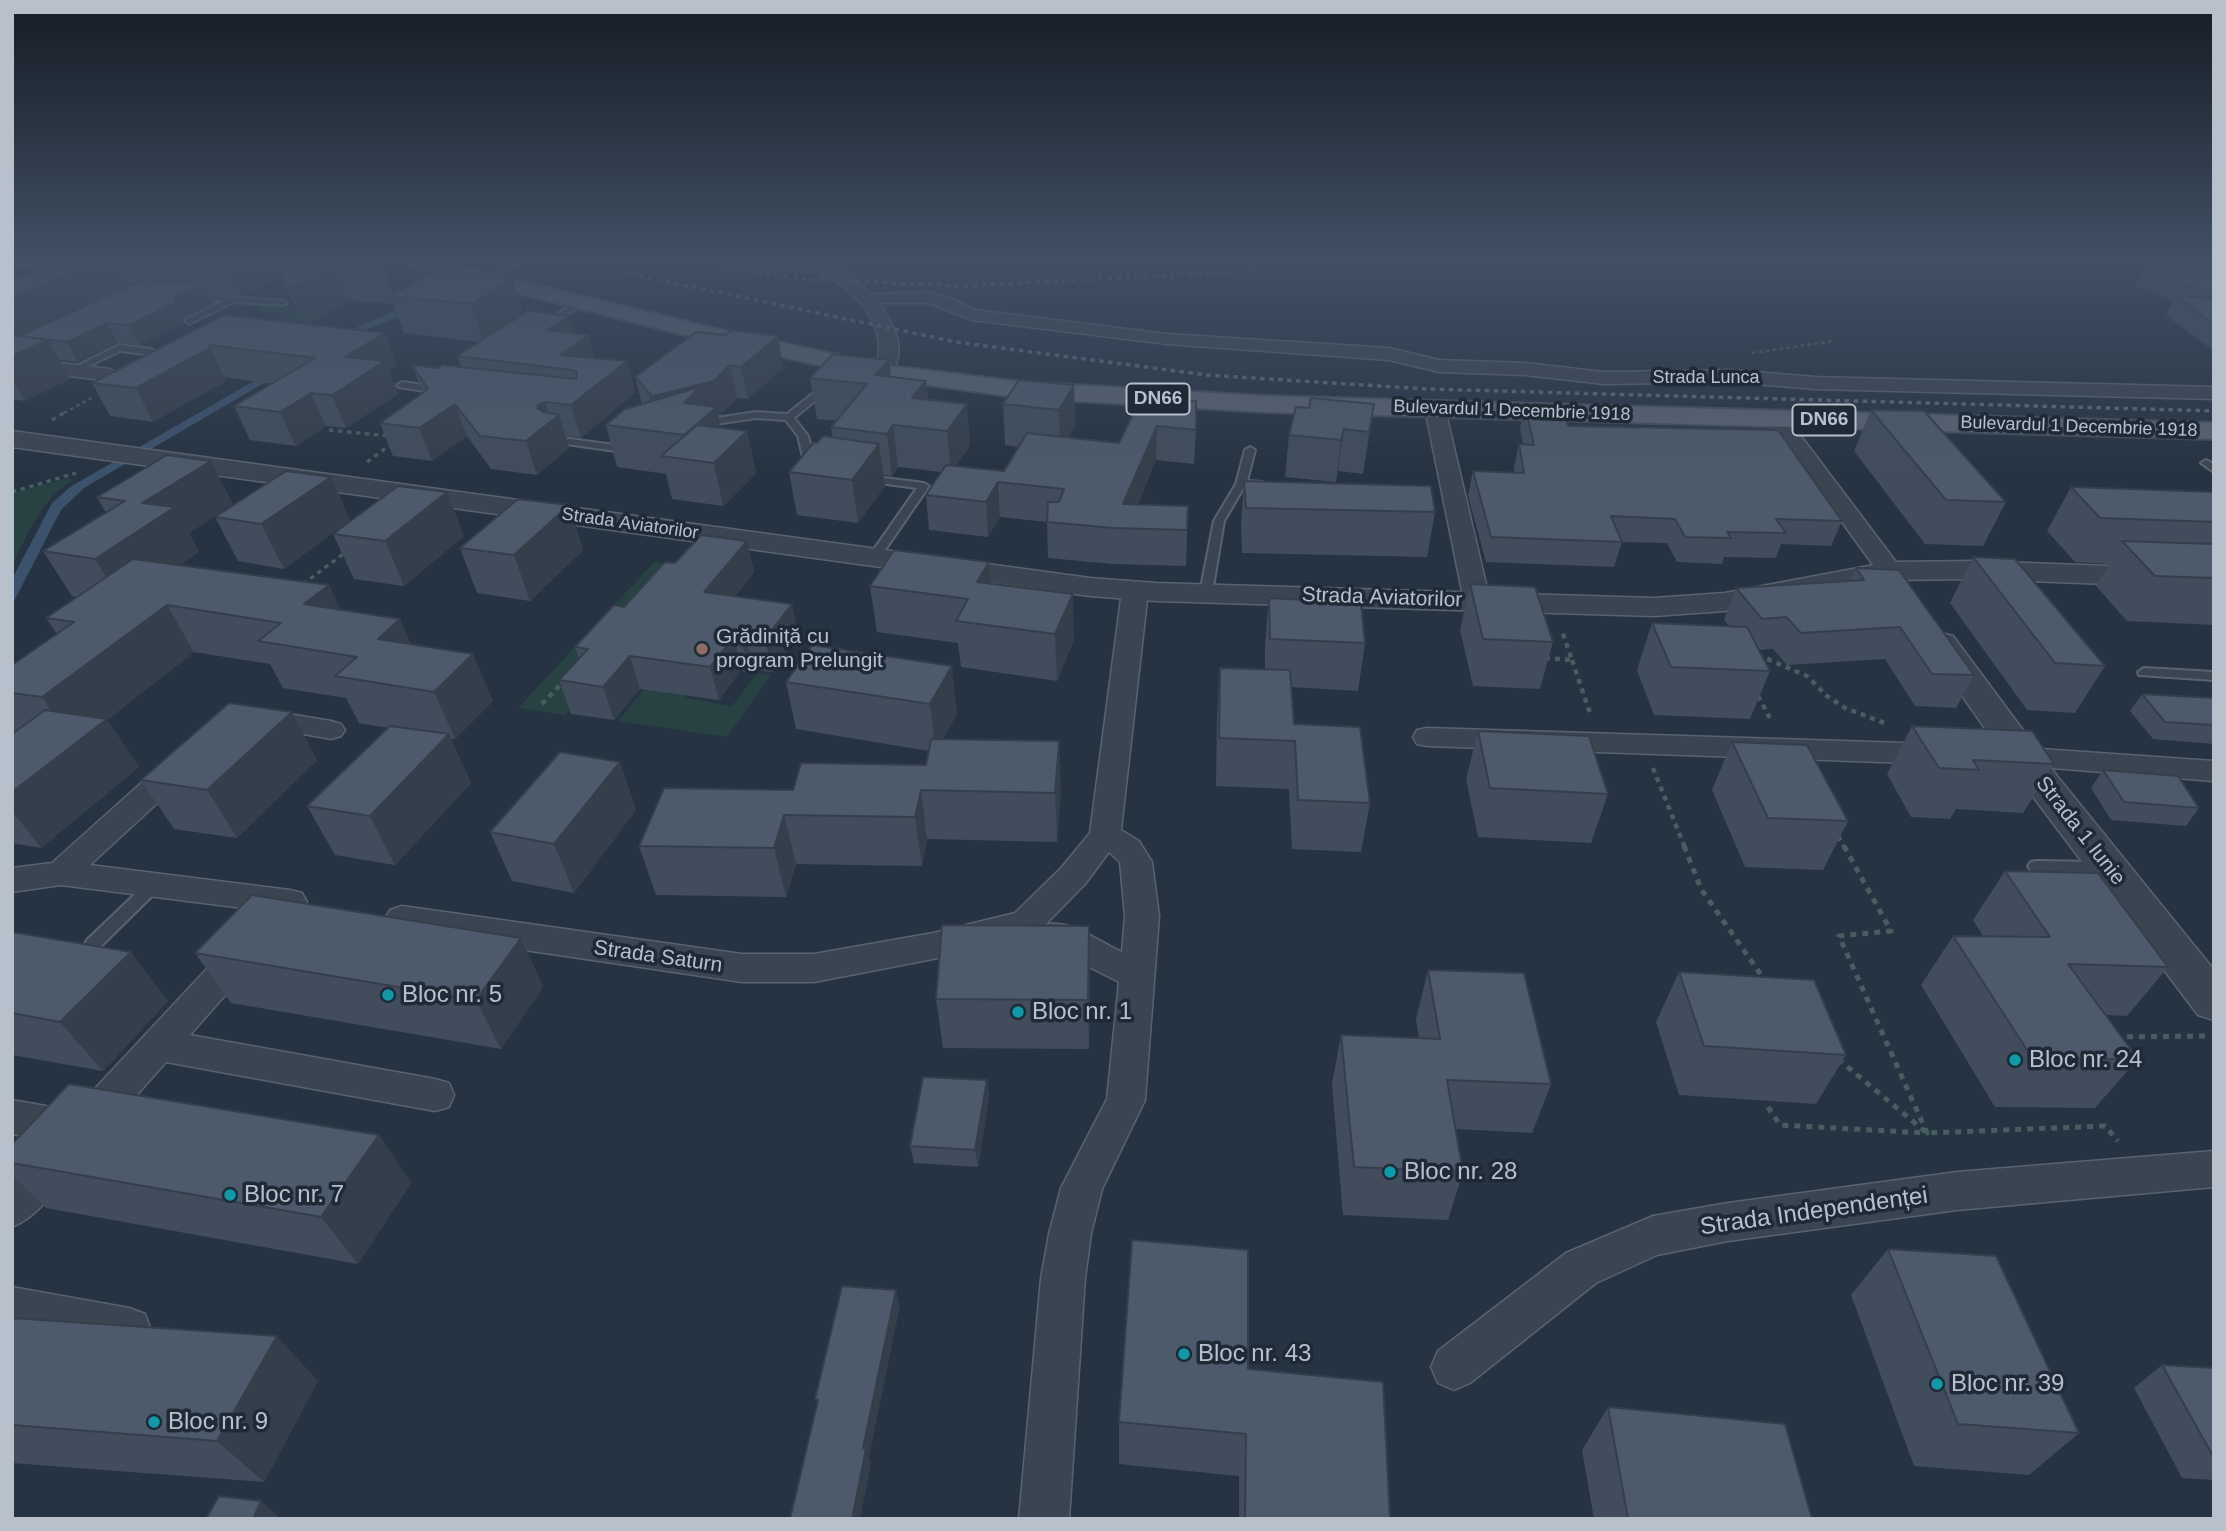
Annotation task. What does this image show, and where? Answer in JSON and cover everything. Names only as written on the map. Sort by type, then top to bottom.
[{"type":"main road","name":"Bulevardul 1 Decembrie 1918","points":[[693,330],[848,370],[1108,397],[2214,431]]},
{"type":"street","points":[[883,372],[891,359],[892,350],[885,330]]},
{"type":"street","name":"Strada Lunca","points":[[1098,330],[1167,339],[1352,351],[1389,355],[1439,366],[1525,369],[1604,378],[1731,376],[1829,383],[2214,393]]},
{"type":"street","points":[[16,356],[74,370],[110,375]]},
{"type":"street","points":[[1435,409],[1477,601]]},
{"type":"street","name":"Strada 1 Iunie","points":[[1778,419],[2023,758],[2214,1002]]},
{"type":"street","name":"Strada Aviatorilor","points":[[12,439],[874,558],[1135,591],[1690,606],[1725,603],[1890,571],[1976,570],[2214,579]]},
{"type":"street","points":[[1135,591],[1105,835],[1073,876],[1026,923],[1137,975]]},
{"type":"street","points":[[228,723],[237,714],[331,730]]},
{"type":"street","points":[[1427,737],[1975,755],[2214,771]]},
{"type":"street","points":[[61,873],[200,748]]},
{"type":"street","points":[[1044,1519],[1063,1278],[1070,1234],[1082,1188],[1126,1100],[1142,916],[1136,862],[1128,849],[1105,835]]},
{"type":"street","points":[[12,880],[61,873],[302,904],[158,1045],[12,1208]]},
{"type":"street","name":"Strada Saturn","points":[[369,914],[742,968],[783,970],[814,968],[919,948],[1026,923]]},
{"type":"street","points":[[158,1045],[435,1095]]},
{"type":"street","points":[[12,1116],[82,1129]]},
{"type":"street","name":"Strada Independenței","points":[[1454,1367],[1581,1268],[1653,1236],[1728,1222],[1957,1191],[2214,1169]]},
{"type":"street","points":[[12,1309],[137,1332]]},
{"type":"lane","points":[[532,333],[536,330]]},
{"type":"lane","points":[[74,370],[119,348],[150,352]]},
{"type":"lane","points":[[688,427],[756,415],[789,417],[832,383]]},
{"type":"lane","points":[[402,385],[452,391]]},
{"type":"lane","points":[[789,417],[803,436],[810,466],[825,473]]},
{"type":"lane","points":[[555,440],[623,449],[639,442]]},
{"type":"lane","points":[[1206,593],[1219,520],[1241,484],[1250,450]]},
{"type":"lane","points":[[859,478],[924,486],[874,558]]},
{"type":"lane","points":[[1241,484],[1282,486]]},
{"type":"lane","points":[[2144,672],[2214,676]]},
{"type":"lane","points":[[2045,878],[2036,866],[2108,867]]},
{"type":"lane","points":[[93,944],[155,884]]},
{"type":"path","points":[[56,418],[93,397]]},
{"type":"path","points":[[329,430],[401,437],[373,457]]},
{"type":"path","points":[[12,492],[69,477],[83,469]]},
{"type":"path","points":[[293,591],[349,550]]},
{"type":"path","points":[[1553,603],[1591,716]]},
{"type":"path","points":[[1751,652],[1807,676],[1827,696],[1845,708],[1896,728]]},
{"type":"path","points":[[1534,658],[1572,660]]},
{"type":"path","points":[[542,704],[568,676]]},
{"type":"path","points":[[1755,691],[1788,748]]},
{"type":"path","points":[[1644,745],[1701,889],[1767,983]]},
{"type":"path","points":[[1833,827],[1891,931],[1839,936],[1927,1133]]},
{"type":"path","points":[[2110,1037],[2214,1036]]},
{"type":"path","points":[[1837,1058],[1927,1133]]},
{"type":"path","points":[[1768,1107],[1780,1125],[1927,1133],[2105,1126],[2147,1175]]},
{"type":"green space","points":[[264,330],[300,330],[219,375]]},
{"type":"green space","points":[[68,478],[73,480],[44,507],[12,566],[12,493]]},
{"type":"green space","points":[[654,562],[707,568],[592,684],[565,715],[518,708]]},
{"type":"green space","points":[[708,669],[685,698],[732,706],[757,673],[771,675],[727,737],[618,721],[657,673]]},
{"type":"water","points":[[350,330],[364,330],[329,345],[84,488],[61,510],[12,605],[12,579],[52,503],[70,487],[320,343]]},
{"type":"building","points":[[31,330],[91,330],[67,342],[19,336]]},
{"type":"building","points":[[194,330],[362,330],[385,333],[344,357],[385,361],[332,395],[311,393],[280,412],[234,406],[315,358],[209,345],[210,348],[136,388],[92,383]]},
{"type":"building","points":[[497,330],[551,330],[589,335],[560,355],[627,361],[571,405],[545,402],[538,405],[537,408],[543,412],[559,415],[526,441],[480,436],[455,404],[419,428],[380,423],[428,389],[412,365],[438,368],[443,365],[576,379],[577,372],[572,370],[457,356]]},
{"type":"building","points":[[735,330],[778,336],[741,367],[730,365],[714,381],[650,397],[652,396],[635,377],[696,332],[725,335]]},
{"type":"building","points":[[12,335],[48,340],[12,356]]},
{"type":"building","points":[[833,354],[889,360],[875,375],[926,381],[912,398],[967,404],[947,431],[893,425],[887,434],[831,427],[867,384],[810,378]]},
{"type":"building","points":[[1019,380],[1074,385],[1059,410],[1003,404]]},
{"type":"building","points":[[700,387],[684,403],[717,407],[684,435],[606,425],[625,409]]},
{"type":"building","points":[[1142,396],[1196,401],[1196,430],[1157,426],[1123,504],[1188,506],[1187,530],[1113,528],[1047,522],[1048,502],[1059,502],[1064,489],[998,482],[986,502],[926,495],[946,465],[1004,471],[1027,433],[1119,443]]},
{"type":"building","points":[[1311,398],[1374,404],[1369,432],[1344,429],[1341,440],[1289,435],[1296,407],[1309,408]]},
{"type":"building","points":[[1525,405],[1563,407],[1568,426],[1778,430],[1842,521],[1776,519],[1786,533],[1727,532],[1731,538],[1685,537],[1675,519],[1611,516],[1622,542],[1491,537],[1473,471],[1524,473],[1519,444],[1534,445]]},
{"type":"building","points":[[1871,410],[1924,411],[2006,502],[1946,500]]},
{"type":"building","points":[[697,425],[747,431],[714,463],[661,456]]},
{"type":"building","points":[[823,436],[879,444],[852,480],[789,472],[814,442],[817,443]]},
{"type":"building","points":[[167,455],[211,461],[142,503],[175,507],[95,559],[43,551],[125,501],[97,497]]},
{"type":"building","points":[[286,471],[331,477],[261,524],[215,517]]},
{"type":"building","points":[[1244,481],[1431,486],[1435,512],[1246,508]]},
{"type":"building","points":[[398,486],[447,492],[385,541],[333,534]]},
{"type":"building","points":[[2071,487],[2214,492],[2214,522],[2100,518]]},
{"type":"building","points":[[518,499],[569,505],[514,555],[460,548]]},
{"type":"building","points":[[701,535],[747,541],[704,592],[792,604],[765,639],[746,637],[742,642],[734,637],[710,667],[630,656],[603,687],[559,680],[588,649],[575,647],[614,605],[624,607],[665,562],[675,563]]},
{"type":"building","points":[[2122,541],[2214,544],[2214,578],[2155,576]]},
{"type":"building","points":[[894,550],[989,562],[977,582],[1073,594],[1055,634],[956,621],[968,599],[870,586]]},
{"type":"building","points":[[1973,557],[2015,559],[2105,666],[2055,663]]},
{"type":"building","points":[[133,559],[329,585],[304,604],[400,619],[378,639],[473,654],[434,692],[335,676],[357,657],[258,641],[281,623],[167,605],[42,697],[12,693],[12,665],[74,622],[46,618]]},
{"type":"building","points":[[1856,568],[1899,570],[1974,675],[1932,674],[1900,627],[1801,633],[1786,617],[1762,619],[1736,588],[1864,580]]},
{"type":"building","points":[[1470,584],[1535,587],[1553,642],[1483,639]]},
{"type":"building","points":[[1269,598],[1361,603],[1365,643],[1270,639]]},
{"type":"building","points":[[1652,623],[1747,627],[1770,671],[1671,667]]},
{"type":"building","points":[[812,645],[952,666],[930,704],[786,682]]},
{"type":"building","points":[[1220,668],[1290,670],[1294,724],[1360,727],[1370,803],[1298,800],[1295,741],[1219,738]]},
{"type":"building","points":[[2142,694],[2214,698],[2214,725],[2165,722]]},
{"type":"building","points":[[229,703],[292,712],[207,790],[141,780]]},
{"type":"building","points":[[45,710],[107,719],[12,792],[12,734]]},
{"type":"building","points":[[390,726],[449,734],[370,816],[307,806]]},
{"type":"building","points":[[1912,726],[2032,731],[2054,764],[1973,760],[1979,770],[1939,768]]},
{"type":"building","points":[[1478,731],[1589,736],[1608,794],[1490,788]]},
{"type":"building","points":[[931,739],[1059,741],[1055,793],[921,790],[915,817],[784,815],[774,848],[639,846],[664,788],[793,790],[801,763],[926,765]]},
{"type":"building","points":[[1732,742],[1807,745],[1848,821],[1768,818]]},
{"type":"building","points":[[560,752],[620,762],[554,844],[490,832]]},
{"type":"building","points":[[2103,770],[2178,776],[2199,808],[2124,802]]},
{"type":"building","points":[[2005,871],[2098,873],[2168,967],[2068,964],[2138,1059],[2033,1059],[1953,936],[2050,937]]},
{"type":"building","points":[[252,895],[521,938],[476,1000],[195,953]]},
{"type":"building","points":[[942,925],[1089,926],[1088,1000],[936,999]]},
{"type":"building","points":[[12,932],[131,952],[60,1022],[12,1013]]},
{"type":"building","points":[[1428,970],[1524,973],[1551,1084],[1447,1080],[1463,1172],[1354,1167],[1341,1035],[1440,1039]]},
{"type":"building","points":[[1679,972],[1814,980],[1846,1055],[1704,1046]]},
{"type":"building","points":[[923,1077],[987,1080],[975,1150],[910,1146]]},
{"type":"building","points":[[69,1084],[379,1135],[321,1217],[12,1163],[12,1144]]},
{"type":"building","points":[[1132,1240],[1248,1250],[1248,1369],[1383,1382],[1390,1519],[1245,1519],[1246,1434],[1119,1422]]},
{"type":"building","points":[[1888,1249],[1996,1256],[2079,1433],[1958,1424]]},
{"type":"building","points":[[842,1286],[896,1290],[863,1448],[866,1449],[852,1519],[790,1519],[818,1400],[815,1399]]},
{"type":"building","points":[[12,1318],[277,1336],[217,1441],[12,1425]]},
{"type":"building","points":[[2162,1365],[2214,1368],[2214,1456],[2213,1456]]},
{"type":"building","points":[[1608,1407],[1785,1424],[1812,1519],[1628,1519]]},
{"type":"building","points":[[219,1496],[261,1501],[253,1519],[206,1519]]},
{"type":"railway","points":[[901,330],[956,342],[1207,375],[1427,389],[2214,411]]},
{"type":"place","name":"Grădiniță cu program Prelungit","points":[[702,649]]},
{"type":"place","name":"Bloc nr. 5","points":[[388,995]]},
{"type":"place","name":"Bloc nr. 1","points":[[1018,1012]]},
{"type":"place","name":"Bloc nr. 24","points":[[2015,1060]]},
{"type":"place","name":"Bloc nr. 28","points":[[1390,1172]]},
{"type":"place","name":"Bloc nr. 7","points":[[230,1195]]},
{"type":"place","name":"Bloc nr. 43","points":[[1184,1354]]},
{"type":"place","name":"Bloc nr. 39","points":[[1937,1384]]},
{"type":"place","name":"Bloc nr. 9","points":[[154,1422]]}]
